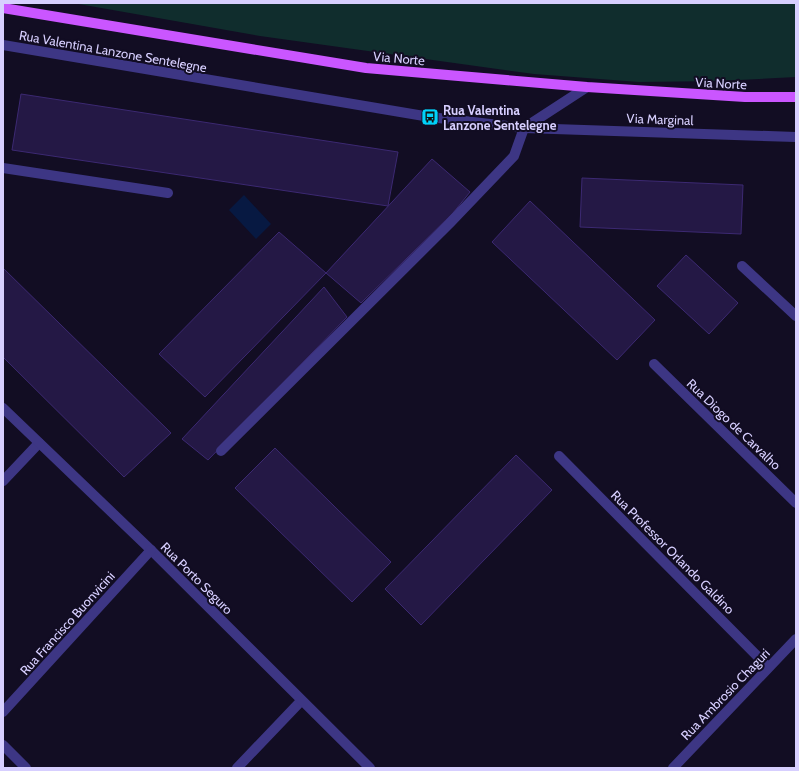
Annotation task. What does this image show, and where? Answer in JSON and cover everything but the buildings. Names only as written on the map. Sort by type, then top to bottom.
[{"type":"main road","name":"Via Norte","points":[[3,8],[366,68],[587,87],[745,97],[796,97]]},
{"type":"street","name":"Rua Valentina Lanzone Sentelegne","points":[[3,45],[430,117],[524,128]]},
{"type":"street","points":[[221,451],[449,224],[514,156],[524,128],[587,87]]},
{"type":"street","name":"Via Marginal","points":[[524,128],[796,137]]},
{"type":"street","points":[[3,168],[168,193]]},
{"type":"street","points":[[742,266],[796,316]]},
{"type":"street","name":"Rua Diogo de Carvalho","points":[[654,364],[796,503]]},
{"type":"street","name":"Rua Porto Seguro","points":[[3,408],[151,550],[370,768]]},
{"type":"street","points":[[3,481],[39,443]]},
{"type":"street","name":"Rua Professor Orlando Galdino","points":[[559,456],[768,667]]},
{"type":"street","name":"Rua Francisco Buonvicini","points":[[3,712],[151,550]]},
{"type":"street","name":"Rua Ambrosio Chaguri","points":[[673,768],[796,639]]},
{"type":"street","points":[[237,768],[301,701]]},
{"type":"street","points":[[3,745],[26,768]]},
{"type":"green space","points":[[73,3],[796,3],[796,77],[718,81],[639,82],[534,74],[260,36]]},
{"type":"water","points":[[244,195],[271,224],[256,239],[229,210]]},
{"type":"place","name":"Rua Valentina Lanzone Sentelegne","points":[[430,117]]}]
